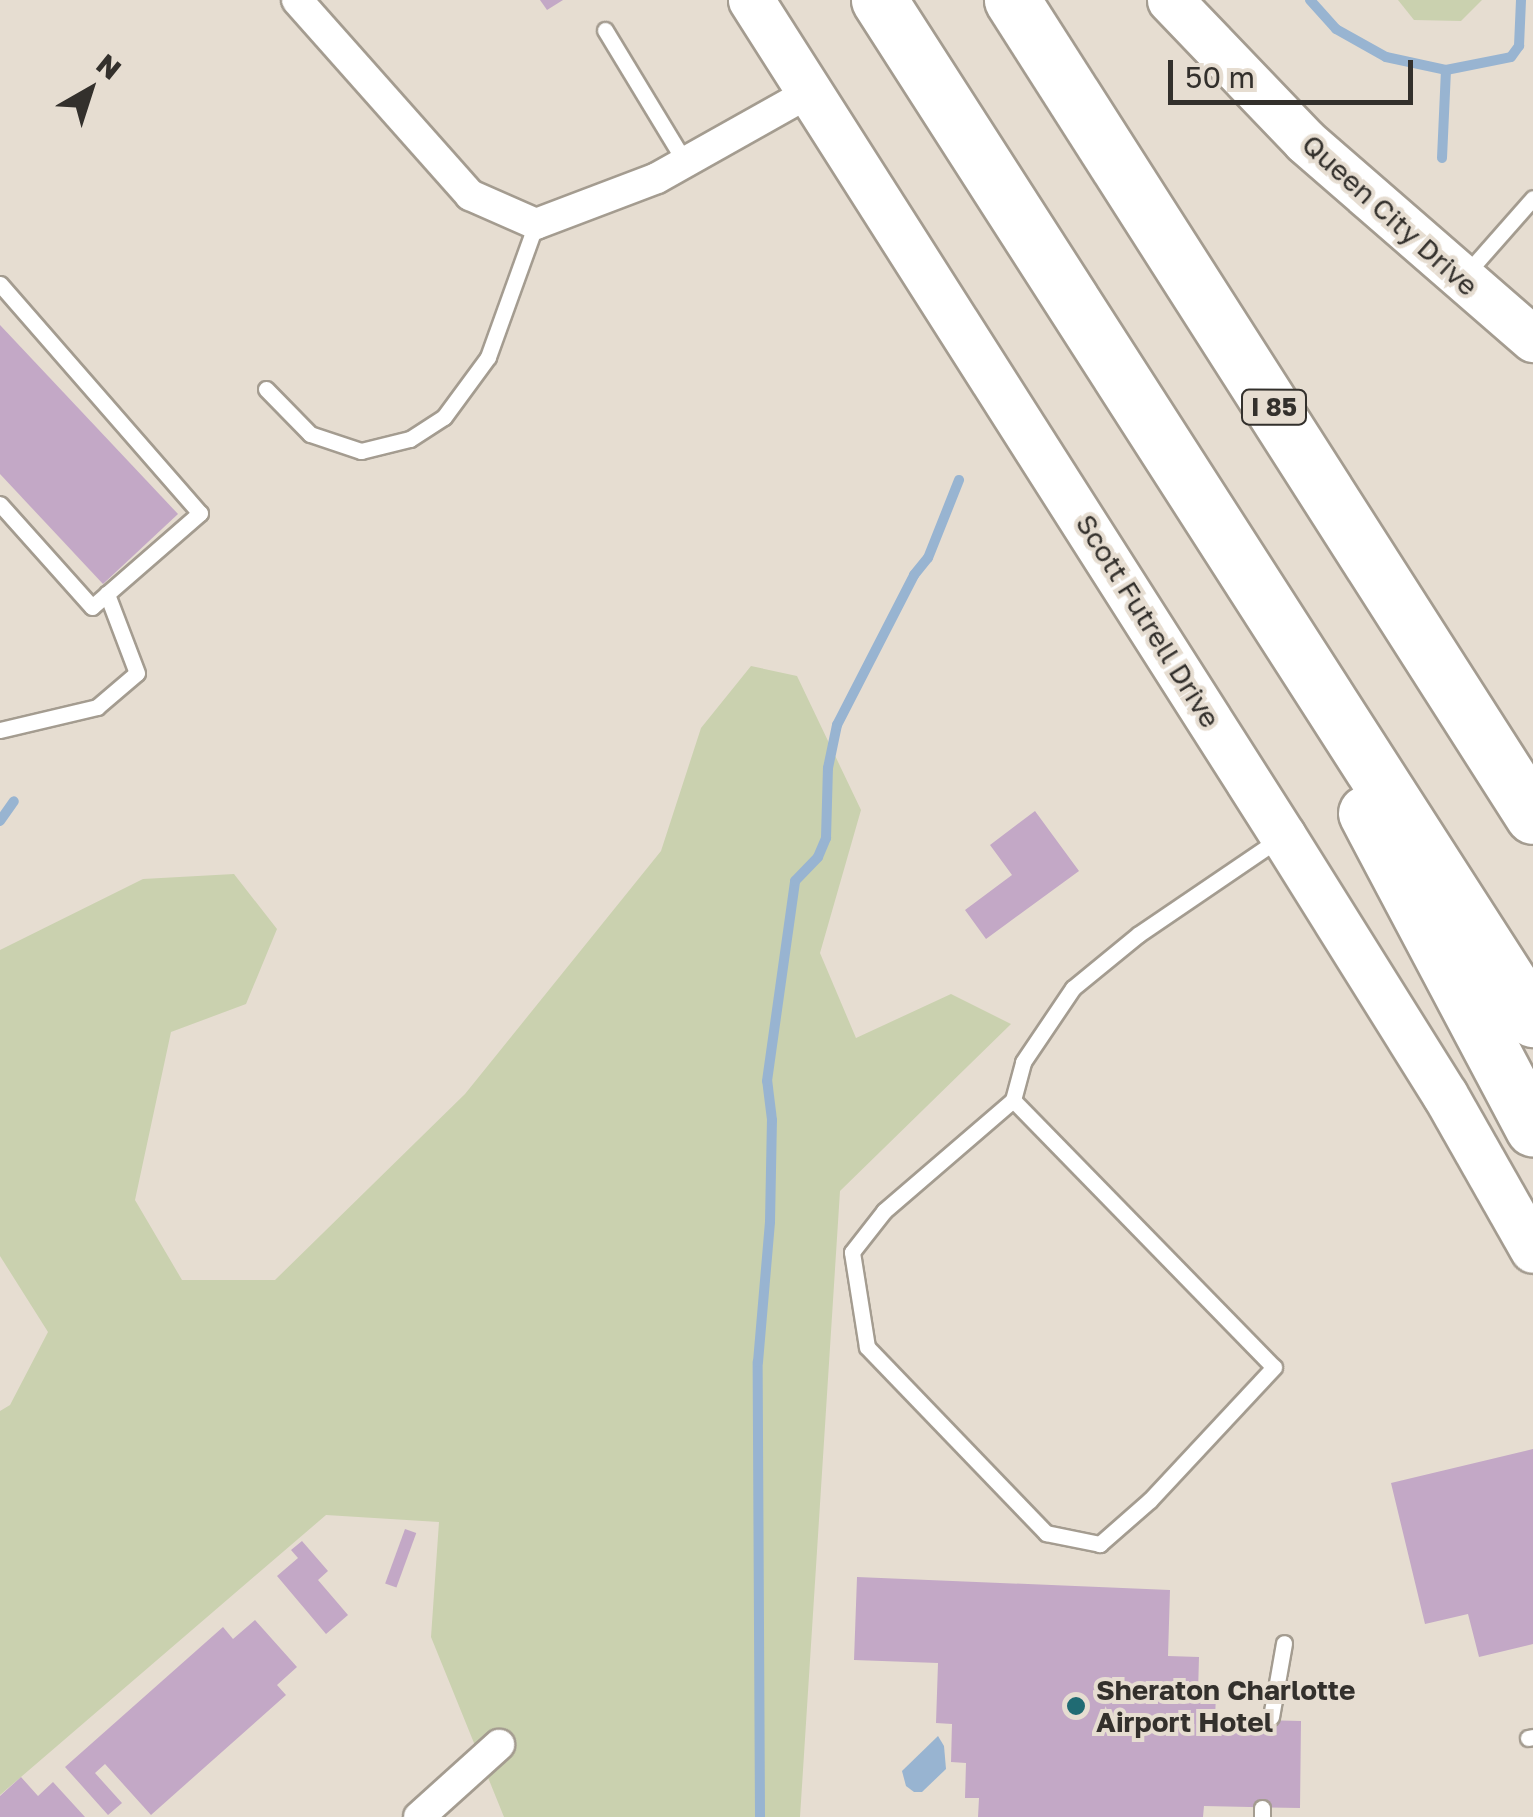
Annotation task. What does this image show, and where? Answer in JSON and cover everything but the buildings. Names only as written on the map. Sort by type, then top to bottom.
[{"type":"highway","points":[[879,0],[1533,1019]]},
{"type":"highway","name":"I 85","points":[[1012,0],[1533,816]]},
{"type":"highway","points":[[1267,396],[1533,758]]},
{"type":"highway","points":[[1252,576],[1409,901],[1533,1128]]},
{"type":"street","points":[[298,0],[470,195],[536,224],[657,178],[810,92]]},
{"type":"street","name":"Scott Futrell Drive","points":[[751,0],[1283,836],[1445,1095],[1533,1250]]},
{"type":"street","name":"Queen City Drive","points":[[1170,0],[1305,140],[1533,339]]},
{"type":"street","points":[[420,1817],[499,1745]]},
{"type":"lane","points":[[605,30],[685,162]]},
{"type":"lane","points":[[1462,279],[1533,198]]},
{"type":"lane","points":[[266,389],[310,434],[361,451],[410,439],[444,417],[488,357],[536,224]]},
{"type":"lane","points":[[0,284],[200,513],[92,607],[0,504]]},
{"type":"lane","points":[[0,730],[97,707],[137,674],[107,594]]},
{"type":"lane","points":[[1013,1100],[1274,1367],[1150,1500],[1100,1544],[1046,1533],[868,1347],[852,1252],[884,1210],[1013,1100],[1023,1062],[1073,988],[1139,934],[1283,836]]},
{"type":"lane","points":[[1271,1718],[1284,1643]]},
{"type":"green space","points":[[1398,0],[1482,0],[1461,21],[1414,20]]},
{"type":"green space","points":[[751,666],[797,676],[861,810],[820,953],[856,1038],[951,994],[1011,1024],[840,1191],[800,1817],[504,1817],[431,1637],[439,1522],[326,1515],[0,1795],[0,1411],[10,1405],[48,1332],[0,1256],[0,950],[143,879],[234,874],[277,929],[246,1004],[171,1032],[135,1200],[182,1280],[275,1280],[465,1094],[661,851],[701,728]]},
{"type":"water","points":[[938,1736],[944,1746],[946,1769],[922,1792],[914,1792],[906,1786],[902,1771]]},
{"type":"waterway","points":[[1310,0],[1336,29],[1386,57],[1446,70],[1511,57],[1519,46],[1521,0]]},
{"type":"waterway","points":[[1442,158],[1446,70]]},
{"type":"waterway","points":[[760,1817],[758,1362],[770,1222],[772,1120],[767,1081],[795,881],[818,857],[826,838],[828,768],[837,725],[914,575],[928,558],[959,480]]},
{"type":"waterway","points":[[0,821],[14,801]]},
{"type":"place","name":"Sheraton Charlotte Airport Hotel","points":[[1076,1706]]}]
